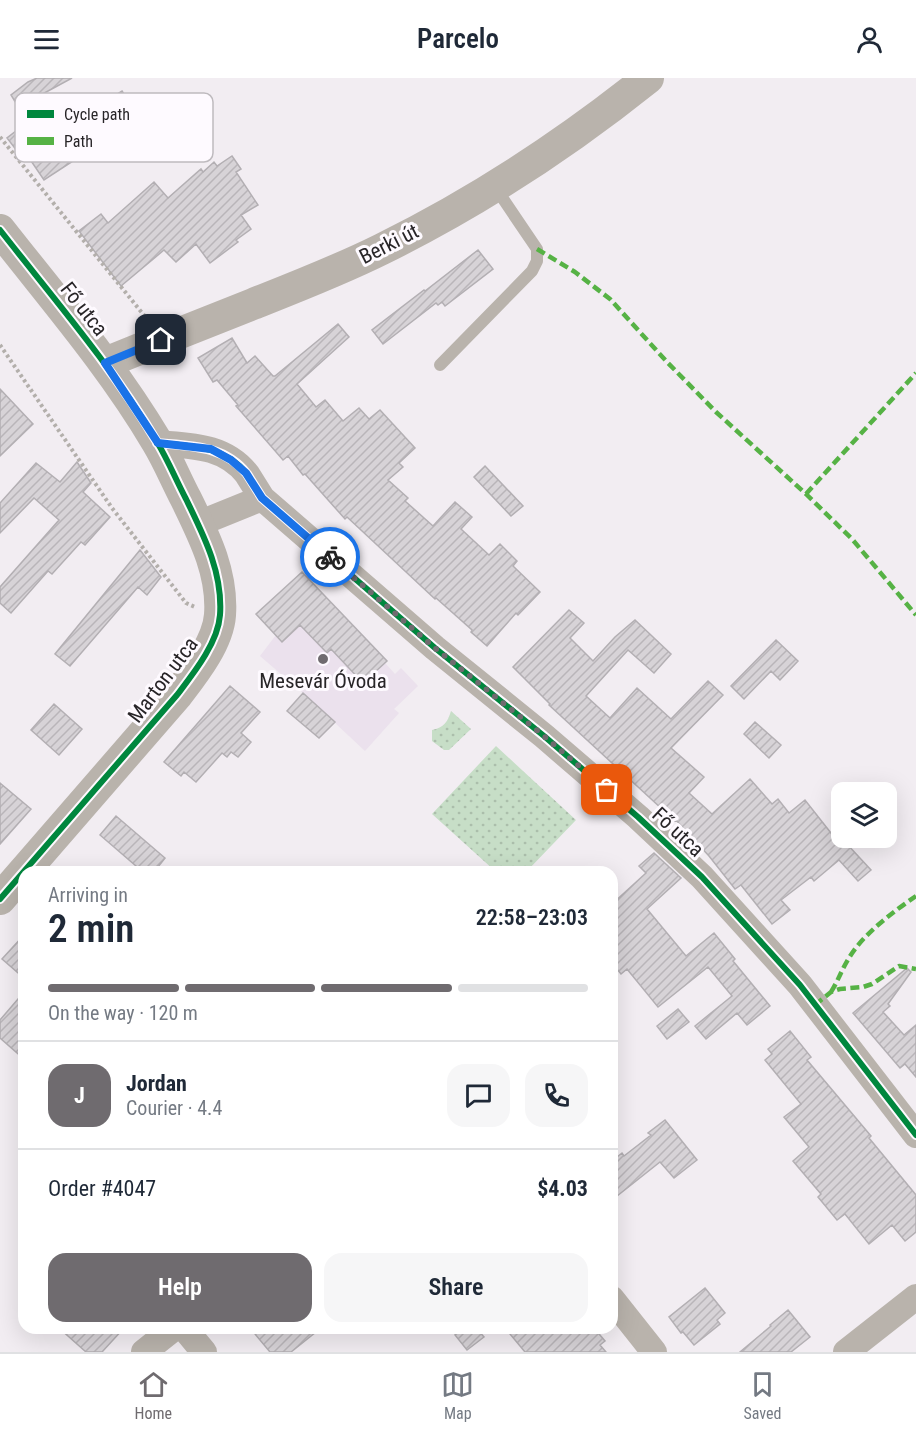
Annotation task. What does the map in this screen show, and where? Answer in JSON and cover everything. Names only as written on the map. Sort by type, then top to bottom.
[{"type":"street","name":"Berki út","points":[[105,363],[320,278],[442,218],[571,136],[648,78]]},
{"type":"street","name":"Fő utca","points":[[0,230],[105,363],[158,443],[211,449],[231,460],[246,473],[262,498],[435,648],[544,736],[638,817],[702,877],[800,985],[916,1136]]},
{"type":"street","name":"Marton utca","points":[[29,866],[177,695],[200,665],[213,640],[220,618],[220,592],[215,564],[158,443]]},
{"type":"street","points":[[198,524],[262,498]]},
{"type":"street","name":"Marton utca","points":[[0,899],[18,878]]},
{"type":"street","points":[[846,1352],[916,1297]]},
{"type":"street","points":[[618,1307],[654,1352]]},
{"type":"street","points":[[144,1352],[166,1334]]},
{"type":"street","points":[[189,1334],[204,1352]]},
{"type":"lane","points":[[440,365],[532,271],[537,261],[537,249],[494,186]]},
{"type":"path","points":[[0,138],[15,157]]},
{"type":"path","points":[[19,162],[154,328],[161,340]]},
{"type":"path","points":[[0,345],[112,508],[186,603],[220,618]]},
{"type":"shaded area","name":"Mesevár Óvoda","points":[[302,572],[387,661],[385,663],[395,674],[401,668],[418,686],[394,709],[399,713],[365,751],[260,656],[276,635],[256,614]]},
{"type":"green space","points":[[451,711],[471,729],[449,750],[444,750],[432,741],[432,730],[445,724]]},
{"type":"green space","points":[[496,746],[576,820],[532,866],[489,866],[432,814]]},
{"type":"building","points":[[37,78],[72,78],[44,93],[15,93],[15,102],[11,95]]},
{"type":"building","points":[[15,132],[15,148],[7,138]]},
{"type":"building","points":[[232,156],[241,169],[236,172],[258,205],[241,215],[251,229],[210,263],[196,244],[176,262],[164,250],[121,286],[79,231],[101,214],[108,223],[154,182],[168,198],[201,169],[203,172],[214,162],[217,166]]},
{"type":"building","points":[[32,162],[71,162],[44,180]]},
{"type":"building","points":[[478,250],[493,269],[445,306],[442,302],[438,305],[436,303],[383,344],[372,330]]},
{"type":"building","points":[[338,324],[349,337],[297,384],[316,407],[325,400],[343,421],[359,408],[369,419],[380,410],[415,448],[399,463],[403,467],[388,480],[408,498],[405,501],[433,526],[455,502],[472,517],[461,529],[489,555],[500,544],[517,561],[513,566],[540,592],[518,615],[516,613],[487,646],[347,517],[345,519],[288,456],[283,460],[236,406],[238,405],[217,380],[213,382],[198,358],[232,338],[247,363],[255,356],[275,376]]},
{"type":"building","points":[[0,389],[33,424],[0,456]]},
{"type":"building","points":[[77,462],[91,483],[83,492],[110,517],[85,545],[81,542],[52,574],[48,571],[11,613],[0,603],[0,587],[59,520],[34,498],[0,533],[0,503],[36,463],[60,482]]},
{"type":"building","points":[[485,466],[523,506],[511,516],[474,477]]},
{"type":"building","points":[[140,550],[161,577],[147,595],[138,587],[70,666],[55,654]]},
{"type":"building","points":[[302,572],[387,661],[363,683],[331,649],[327,653],[300,625],[282,642],[256,614]]},
{"type":"building","points":[[569,610],[584,623],[570,638],[593,661],[615,637],[635,620],[671,654],[654,673],[628,650],[586,696],[610,718],[637,688],[671,719],[708,681],[723,695],[671,748],[704,777],[689,793],[712,814],[750,779],[772,804],[778,799],[789,813],[805,800],[831,833],[831,848],[851,848],[871,870],[858,881],[839,860],[814,881],[811,877],[781,900],[790,910],[772,924],[741,885],[735,889],[676,820],[549,705],[513,667]]},
{"type":"building","points":[[776,640],[798,661],[780,680],[771,671],[744,699],[731,686]]},
{"type":"building","points":[[230,686],[260,712],[241,733],[251,742],[238,757],[231,752],[227,757],[222,753],[196,782],[184,772],[181,776],[164,762]]},
{"type":"building","points":[[303,693],[335,722],[319,738],[287,711]]},
{"type":"building","points":[[54,704],[82,729],[59,755],[31,730]]},
{"type":"building","points":[[755,722],[781,745],[769,758],[744,734]]},
{"type":"building","points":[[0,783],[31,809],[0,844]]},
{"type":"building","points":[[116,816],[165,858],[159,866],[136,866],[100,835]]},
{"type":"building","points":[[654,853],[681,878],[647,909],[686,956],[714,933],[735,959],[733,961],[770,1006],[747,1025],[737,1013],[706,1039],[695,1026],[732,996],[708,967],[658,1007],[627,969],[621,974],[618,970],[618,899],[646,873],[639,866]]},
{"type":"building","points":[[18,942],[18,973],[2,959]]},
{"type":"building","points":[[907,968],[911,972],[888,1004],[890,1006],[883,1012],[904,1035],[916,1025],[916,1077],[905,1064],[900,1068],[853,1013]]},
{"type":"building","points":[[18,999],[18,1054],[0,1038],[0,1020]]},
{"type":"building","points":[[678,1009],[689,1022],[667,1039],[657,1026]]},
{"type":"building","points":[[790,1031],[811,1057],[807,1060],[871,1136],[869,1138],[916,1195],[916,1232],[905,1241],[892,1225],[869,1244],[845,1214],[837,1220],[818,1197],[821,1194],[793,1161],[809,1147],[784,1117],[801,1104],[765,1060],[772,1054],[768,1049]]},
{"type":"building","points":[[665,1120],[697,1160],[674,1178],[660,1162],[618,1195],[618,1156],[622,1153],[624,1156],[651,1135],[648,1133]]},
{"type":"building","points":[[705,1288],[725,1313],[717,1320],[720,1324],[694,1345],[669,1317]]},
{"type":"building","points":[[788,1310],[810,1337],[791,1352],[740,1352],[771,1326]]},
{"type":"building","points":[[66,1334],[118,1334],[102,1352],[86,1352]]},
{"type":"building","points":[[255,1334],[314,1334],[291,1352],[270,1352]]},
{"type":"building","points":[[481,1334],[484,1337],[467,1350],[455,1335]]},
{"type":"building","points":[[510,1334],[599,1334],[605,1341],[600,1345],[606,1352],[525,1352]]},
{"type":"marked path","points":[[537,249],[575,272],[610,299],[716,412],[852,539],[916,615]]},
{"type":"marked path","points":[[806,494],[916,373]]},
{"type":"marked path","points":[[831,992],[849,958],[862,940],[888,916],[916,896]]},
{"type":"marked path","points":[[815,1005],[831,992],[872,984],[899,966],[916,969]]},
{"type":"cycle path","points":[[0,230],[102,360],[157,442],[193,513],[211,555],[220,599],[220,615],[215,636],[204,658],[190,678],[29,866]]},
{"type":"cycle path","points":[[157,443],[206,449],[228,457],[238,464],[262,498],[435,648],[544,736],[638,817],[702,877],[800,985],[916,1135]]},
{"type":"cycle path","points":[[0,899],[18,878]]},
{"type":"way so far","points":[[330,557],[435,648],[607,790]]},
{"type":"place","name":"Mesevár Óvoda","points":[[323,659]]},
{"type":"route","points":[[161,340],[105,363],[158,443],[211,449],[231,460],[246,473],[262,498],[330,557]]}]
